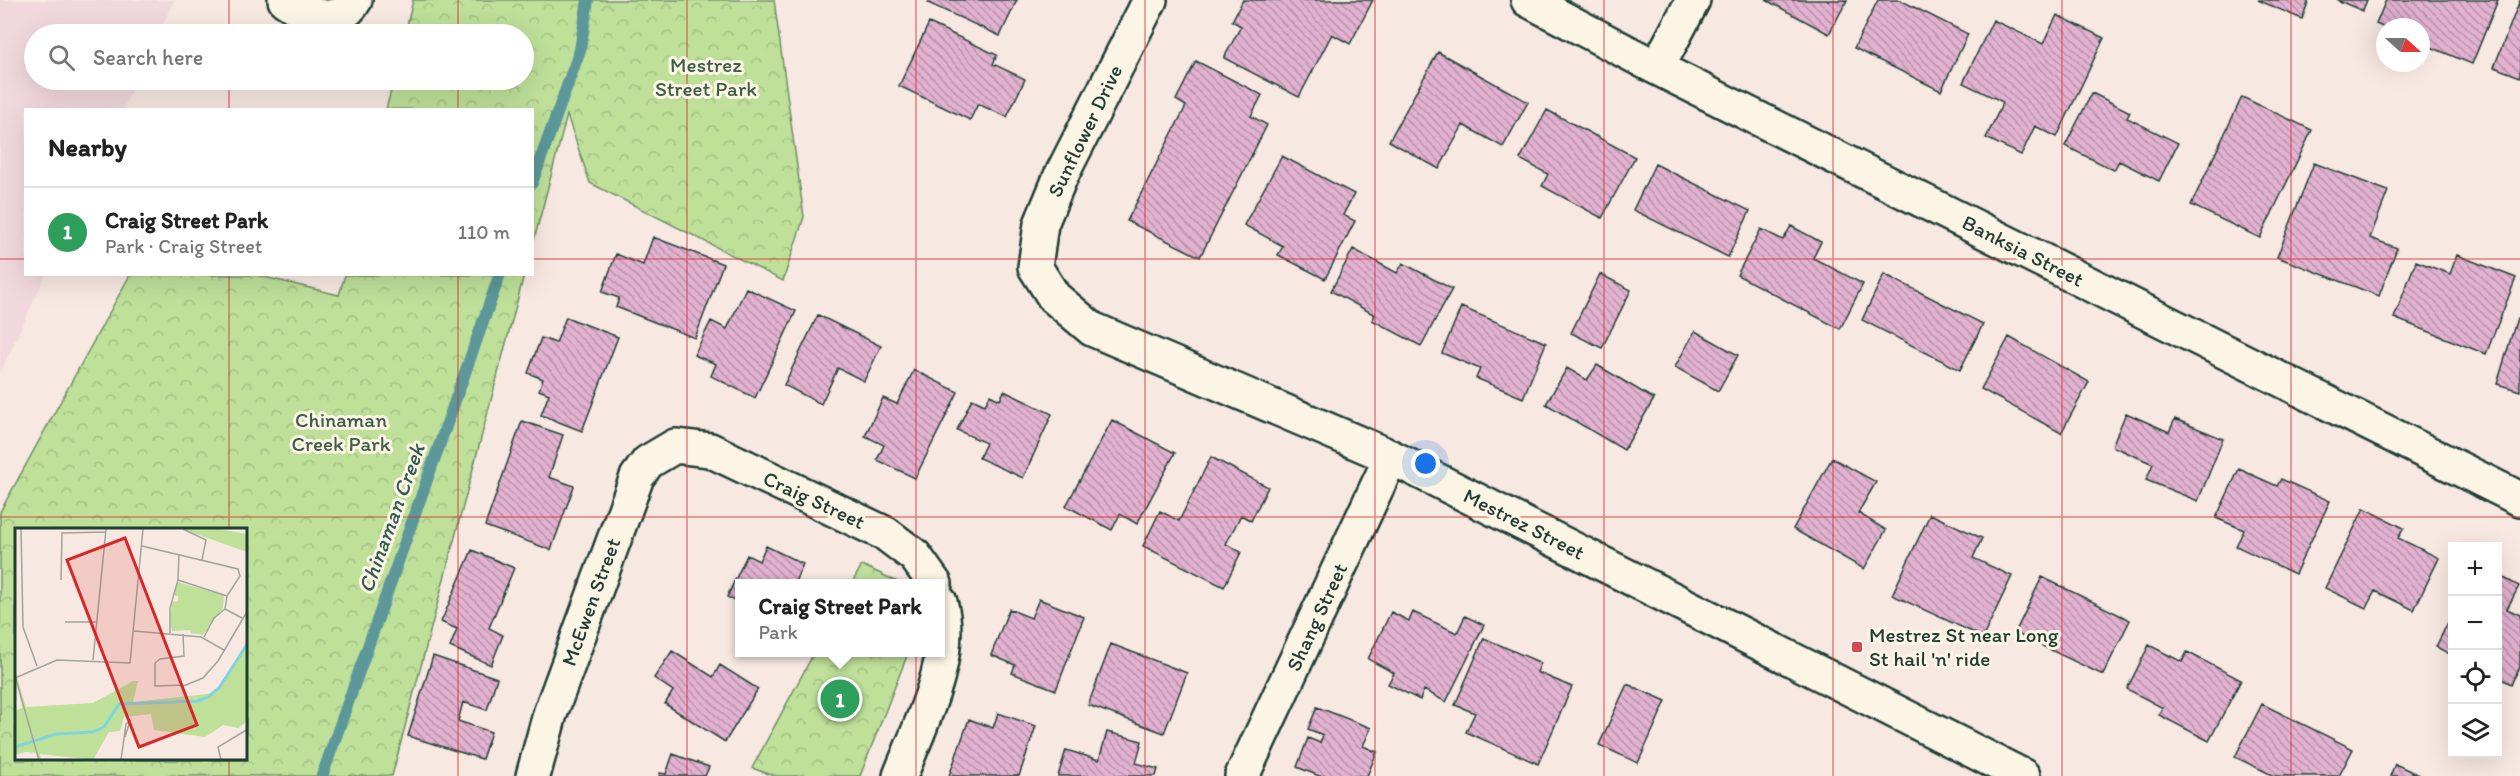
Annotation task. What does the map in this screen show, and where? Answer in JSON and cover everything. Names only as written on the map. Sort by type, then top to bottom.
[{"type":"street","points":[[285,0],[300,10],[336,18],[350,9],[355,0]]},
{"type":"street","name":"Sunflower Drive","points":[[1035,267],[1041,224],[1060,178],[1150,0]]},
{"type":"street","name":"Banksia Street","points":[[1528,0],[1657,68],[2520,499]]},
{"type":"street","points":[[1657,68],[1693,0]]},
{"type":"street","name":"Mestrez Street","points":[[1035,267],[1054,297],[1092,329],[1391,457],[2023,776]]},
{"type":"street","name":"Craig Street","points":[[675,446],[710,450],[886,534],[915,556],[931,579]]},
{"type":"street","name":"McEwen Street","points":[[533,776],[550,714],[637,477],[648,462],[675,446]]},
{"type":"street","name":"Shang Street","points":[[1242,776],[1391,457]]},
{"type":"street","points":[[900,776],[938,674],[942,657]]},
{"type":"shaded area","points":[[0,0],[174,0],[163,24],[24,24],[24,90],[132,90],[123,108],[24,108],[24,276],[46,276],[0,373]]},
{"type":"green space","name":"Mestrez Street Park","points":[[413,0],[774,0],[804,217],[783,281],[590,183],[567,115],[534,240],[534,108],[386,108],[391,90],[534,90],[534,24],[407,24]]},
{"type":"green space","name":"Chinaman Creek Park","points":[[129,276],[260,276],[339,295],[345,276],[524,276],[392,776],[0,776],[0,512]]},
{"type":"green space","points":[[862,565],[892,579],[854,579]]},
{"type":"green space","points":[[812,657],[906,657],[860,776],[774,776],[752,768]]},
{"type":"building","points":[[930,0],[1017,0],[1000,36],[928,3]]},
{"type":"building","points":[[1243,0],[1373,0],[1350,44],[1332,34],[1299,97],[1224,58],[1241,26],[1232,21]]},
{"type":"building","points":[[1766,0],[1847,0],[1829,34]]},
{"type":"building","points":[[1878,0],[1900,0],[1968,34],[1941,91],[1854,48]]},
{"type":"building","points":[[2258,0],[2309,0],[2302,19]]},
{"type":"building","points":[[2337,0],[2367,0],[2363,11]]},
{"type":"building","points":[[2386,0],[2498,0],[2472,64],[2430,47],[2430,18],[2378,18]]},
{"type":"building","points":[[2520,0],[2520,77],[2494,67]]},
{"type":"building","points":[[2057,15],[2104,38],[2057,137],[2035,126],[2021,155],[1986,138],[2003,102],[1963,83],[1993,20],[2043,44]]},
{"type":"building","points":[[929,23],[997,55],[993,64],[1025,79],[1007,117],[978,104],[970,120],[899,86]]},
{"type":"building","points":[[1438,52],[1528,102],[1503,147],[1463,125],[1439,169],[1389,141]]},
{"type":"building","points":[[1196,61],[1262,95],[1251,116],[1267,125],[1200,257],[1127,221],[1186,106],[1176,100]]},
{"type":"building","points":[[2092,93],[2130,112],[2127,118],[2178,143],[2159,181],[2119,161],[2114,170],[2065,146]]},
{"type":"building","points":[[2242,97],[2312,130],[2260,238],[2191,205]]},
{"type":"building","points":[[1547,110],[1635,157],[1602,218],[1542,186],[1548,174],[1520,159]]},
{"type":"building","points":[[1282,156],[1354,194],[1343,215],[1355,221],[1325,279],[1278,255],[1283,246],[1244,225]]},
{"type":"building","points":[[2314,163],[2388,191],[2370,238],[2397,248],[2379,296],[2277,257]]},
{"type":"building","points":[[1655,164],[1750,211],[1728,257],[1633,210]]},
{"type":"building","points":[[1791,226],[1821,242],[1813,258],[1863,284],[1840,329],[1737,275],[1761,229],[1783,240]]},
{"type":"building","points":[[653,237],[723,264],[695,338],[616,307],[619,298],[602,292],[616,254],[643,265]]},
{"type":"building","points":[[1353,249],[1397,273],[1403,263],[1452,289],[1421,346],[1372,320],[1375,315],[1331,291]]},
{"type":"building","points":[[2457,255],[2516,278],[2486,354],[2394,318],[2416,261],[2450,274]]},
{"type":"building","points":[[1600,274],[1631,290],[1602,348],[1571,333]]},
{"type":"building","points":[[1884,274],[1983,324],[1960,370],[1862,320]]},
{"type":"building","points":[[746,288],[796,311],[755,398],[711,376],[716,364],[694,355],[711,321],[727,329]]},
{"type":"building","points":[[1461,307],[1546,343],[1523,398],[1476,378],[1480,369],[1442,353]]},
{"type":"building","points":[[818,315],[881,346],[864,381],[838,368],[821,404],[784,385]]},
{"type":"building","points":[[566,317],[618,337],[582,431],[541,415],[549,394],[539,390],[543,379],[528,373],[541,338],[556,343]]},
{"type":"building","points":[[2517,318],[2520,319],[2520,391],[2497,384]]},
{"type":"building","points":[[1695,331],[1738,355],[1718,391],[1675,367]]},
{"type":"building","points":[[2009,337],[2089,382],[2061,433],[1981,389]]},
{"type":"building","points":[[1597,365],[1654,399],[1624,450],[1546,404],[1567,368],[1587,380]]},
{"type":"building","points":[[914,370],[958,392],[915,478],[877,460],[884,445],[865,436],[883,398],[897,404]]},
{"type":"building","points":[[1004,391],[1052,414],[1023,478],[979,458],[986,443],[957,430],[972,399],[985,405],[990,395],[1000,400]]},
{"type":"building","points":[[2126,413],[2169,432],[2175,419],[2223,439],[2198,501],[2146,480],[2153,464],[2112,446]]},
{"type":"building","points":[[1112,420],[1175,453],[1137,524],[1120,514],[1112,530],[1066,506]]},
{"type":"building","points":[[522,421],[563,435],[549,477],[574,486],[551,550],[485,526]]},
{"type":"building","points":[[1211,457],[1268,487],[1251,521],[1241,515],[1226,544],[1241,552],[1224,587],[1143,546],[1160,511],[1179,521]]},
{"type":"building","points":[[1832,458],[1876,482],[1858,513],[1886,530],[1864,569],[1793,529]]},
{"type":"building","points":[[2239,469],[2277,486],[2281,479],[2330,501],[2295,574],[2236,546],[2244,530],[2216,518]]},
{"type":"building","points":[[2364,508],[2404,528],[2398,538],[2439,558],[2414,610],[2375,591],[2366,608],[2325,588]]},
{"type":"building","points":[[1930,514],[1982,538],[1973,558],[2012,576],[1983,637],[1892,595]]},
{"type":"building","points":[[766,546],[803,564],[796,579],[736,579],[747,555],[759,561]]},
{"type":"building","points":[[472,550],[514,568],[489,628],[503,635],[491,665],[450,647],[457,629],[441,622]]},
{"type":"building","points":[[2042,577],[2130,620],[2103,675],[2015,633]]},
{"type":"building","points":[[2502,577],[2519,586],[2507,609],[2520,615],[2520,667],[2511,684],[2502,679]]},
{"type":"building","points":[[735,580],[735,601],[727,597]]},
{"type":"building","points":[[1039,599],[1084,617],[1056,690],[1012,673],[1015,665],[991,655],[1009,609],[1031,618]]},
{"type":"building","points":[[1391,612],[1409,621],[1413,612],[1457,633],[1465,616],[1484,625],[1446,702],[1424,690],[1420,700],[1388,684],[1394,673],[1368,659]]},
{"type":"building","points":[[2448,622],[2448,653],[2436,647]]},
{"type":"building","points":[[1484,638],[1541,663],[1537,672],[1572,687],[1538,764],[1466,732],[1475,713],[1455,705]]},
{"type":"building","points":[[1111,644],[1187,673],[1164,733],[1088,705]]},
{"type":"building","points":[[2149,645],[2182,662],[2187,652],[2241,680],[2209,741],[2159,715],[2163,708],[2127,689]]},
{"type":"building","points":[[672,651],[713,677],[720,665],[758,689],[725,742],[665,704],[673,691],[654,678]]},
{"type":"building","points":[[433,656],[497,678],[487,710],[463,702],[458,721],[491,732],[482,759],[408,736]]},
{"type":"building","points":[[1627,684],[1666,701],[1638,763],[1599,745]]},
{"type":"building","points":[[2262,704],[2353,749],[2339,776],[2274,776],[2235,757]]},
{"type":"building","points":[[1317,707],[1371,728],[1363,746],[1377,752],[1367,776],[1319,776],[1297,767],[1308,738],[1320,743],[1323,735],[1308,729]]},
{"type":"building","points":[[998,713],[1036,726],[1019,776],[949,776],[969,719],[993,728]]},
{"type":"building","points":[[1107,732],[1142,741],[1136,763],[1158,769],[1156,776],[1058,776],[1066,750],[1099,760]]},
{"type":"building","points":[[673,754],[709,767],[705,776],[659,776],[660,773],[666,774]]},
{"type":"building","points":[[2395,764],[2421,776],[2390,776]]},
{"type":"waterway","name":"Chinaman Creek","points":[[534,177],[580,50],[588,0]]},
{"type":"waterway","name":"Chinaman Creek","points":[[322,776],[499,276]]},
{"type":"place","name":"Mestrez St near Long St hail 'n' ride","points":[[1857,647]]},
{"type":"place","name":"Craig Street Park","points":[[840,699]]}]
